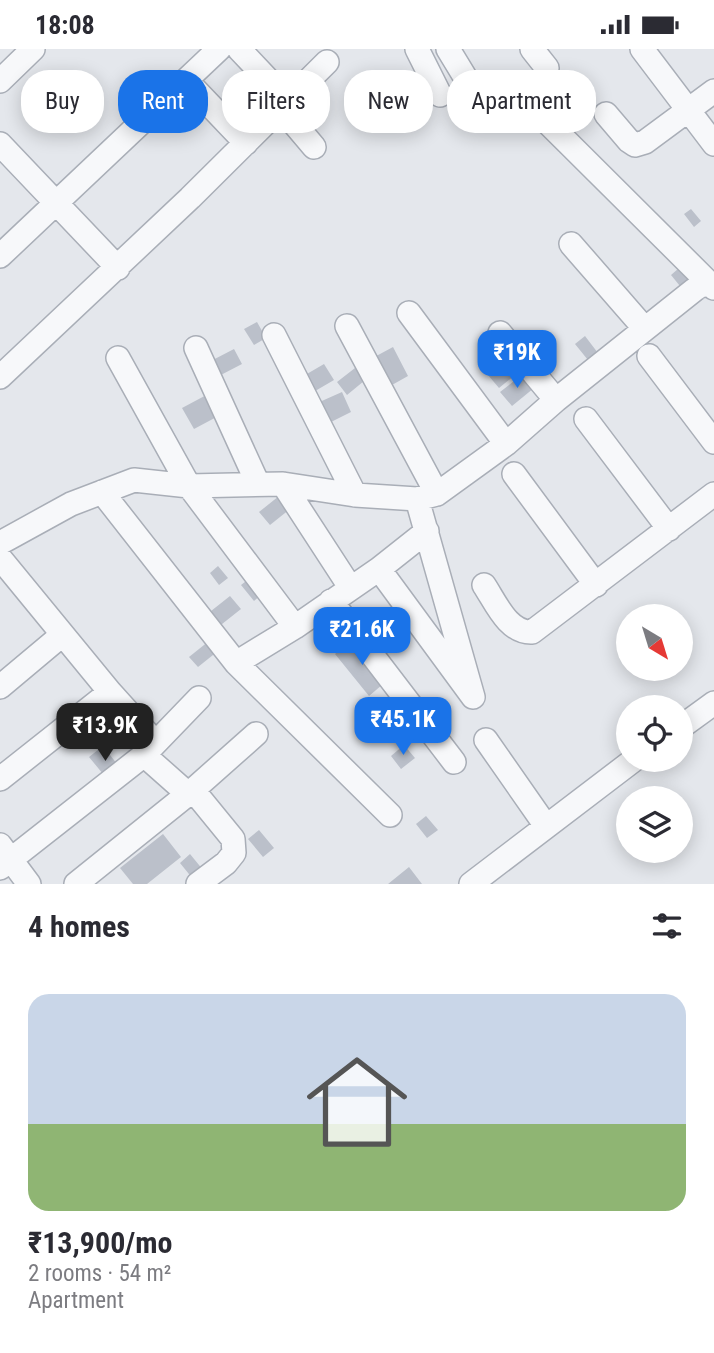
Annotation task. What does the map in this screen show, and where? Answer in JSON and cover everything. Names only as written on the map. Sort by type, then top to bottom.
[{"type":"street","points":[[0,81],[33,49]]},
{"type":"street","points":[[197,70],[219,49]]},
{"type":"street","points":[[239,49],[256,70]]},
{"type":"street","points":[[417,49],[440,95]]},
{"type":"street","points":[[447,49],[460,70]]},
{"type":"street","points":[[532,49],[547,68]]},
{"type":"street","points":[[642,49],[714,144]]},
{"type":"street","points":[[319,70],[327,62]]},
{"type":"street","points":[[606,114],[635,145],[645,142],[714,90]]},
{"type":"street","points":[[208,103],[246,143]]},
{"type":"street","points":[[0,257],[131,133]]},
{"type":"street","points":[[0,377],[118,268],[256,133]]},
{"type":"street","points":[[304,133],[314,147]]},
{"type":"street","points":[[558,133],[713,286]]},
{"type":"street","points":[[0,144],[118,268]]},
{"type":"street","points":[[570,244],[645,329]]},
{"type":"street","points":[[0,543],[71,504],[134,480],[189,486],[283,484],[355,495],[427,496],[506,444],[556,400],[694,290],[700,286],[713,286]]},
{"type":"street","points":[[410,313],[506,444]]},
{"type":"street","points":[[347,326],[427,496],[428,531],[473,697],[379,569]]},
{"type":"street","points":[[500,333],[556,400]]},
{"type":"street","points":[[274,335],[355,495]]},
{"type":"street","points":[[196,348],[258,484]]},
{"type":"street","points":[[649,356],[714,442]]},
{"type":"street","points":[[118,358],[189,486],[295,627]]},
{"type":"street","points":[[586,419],[669,529]]},
{"type":"street","points":[[514,474],[596,585]]},
{"type":"street","points":[[283,484],[349,587]]},
{"type":"street","points":[[102,492],[236,663],[390,815]]},
{"type":"street","points":[[484,585],[510,624],[521,632],[532,632],[714,494]]},
{"type":"street","points":[[236,663],[295,627],[349,587],[379,569],[428,531]]},
{"type":"street","points":[[0,558],[110,692],[150,748],[233,839],[234,853],[226,863],[198,884]]},
{"type":"street","points":[[331,601],[454,762]]},
{"type":"street","points":[[0,687],[62,635]]},
{"type":"street","points":[[0,779],[110,692]]},
{"type":"street","points":[[29,884],[4,857],[150,748],[199,698]]},
{"type":"street","points":[[693,718],[714,703]]},
{"type":"street","points":[[76,884],[191,792],[256,734]]},
{"type":"street","points":[[485,740],[547,826]]},
{"type":"street","points":[[471,884],[617,772]]},
{"type":"building","points":[[691,209],[701,221],[694,227],[684,214]]},
{"type":"building","points":[[686,262],[700,279],[684,291],[671,275]]},
{"type":"building","points":[[257,322],[266,338],[254,345],[244,329]]},
{"type":"building","points":[[585,336],[601,357],[592,365],[575,344]]},
{"type":"building","points":[[393,347],[408,376],[383,390],[367,361]]},
{"type":"building","points":[[234,349],[242,364],[215,378],[207,363]]},
{"type":"building","points":[[503,351],[520,371],[499,388],[482,368]]},
{"type":"building","points":[[324,364],[334,380],[310,394],[300,378]]},
{"type":"building","points":[[355,368],[364,381],[347,395],[337,382]]},
{"type":"building","points":[[523,374],[534,388],[512,406],[500,392]]},
{"type":"building","points":[[212,392],[224,413],[194,429],[182,408]]},
{"type":"building","points":[[342,392],[351,412],[325,425],[315,404]]},
{"type":"building","points":[[279,496],[290,509],[270,525],[259,512]]},
{"type":"building","points":[[218,566],[228,578],[219,585],[210,573]]},
{"type":"building","points":[[250,578],[262,594],[254,601],[241,585]]},
{"type":"building","points":[[230,596],[241,609],[217,628],[206,615]]},
{"type":"building","points":[[355,637],[389,679],[369,696],[335,654]]},
{"type":"building","points":[[209,641],[218,651],[198,667],[189,657]]},
{"type":"building","points":[[404,745],[415,758],[401,769],[391,756]]},
{"type":"building","points":[[103,746],[121,769],[108,780],[89,757]]},
{"type":"building","points":[[426,816],[438,830],[427,838],[416,824]]},
{"type":"building","points":[[259,830],[274,848],[263,857],[248,839]]},
{"type":"building","points":[[163,834],[181,857],[147,884],[133,884],[120,868]]},
{"type":"building","points":[[190,854],[208,876],[197,884],[180,863]]},
{"type":"building","points":[[409,867],[422,884],[388,884]]}]
